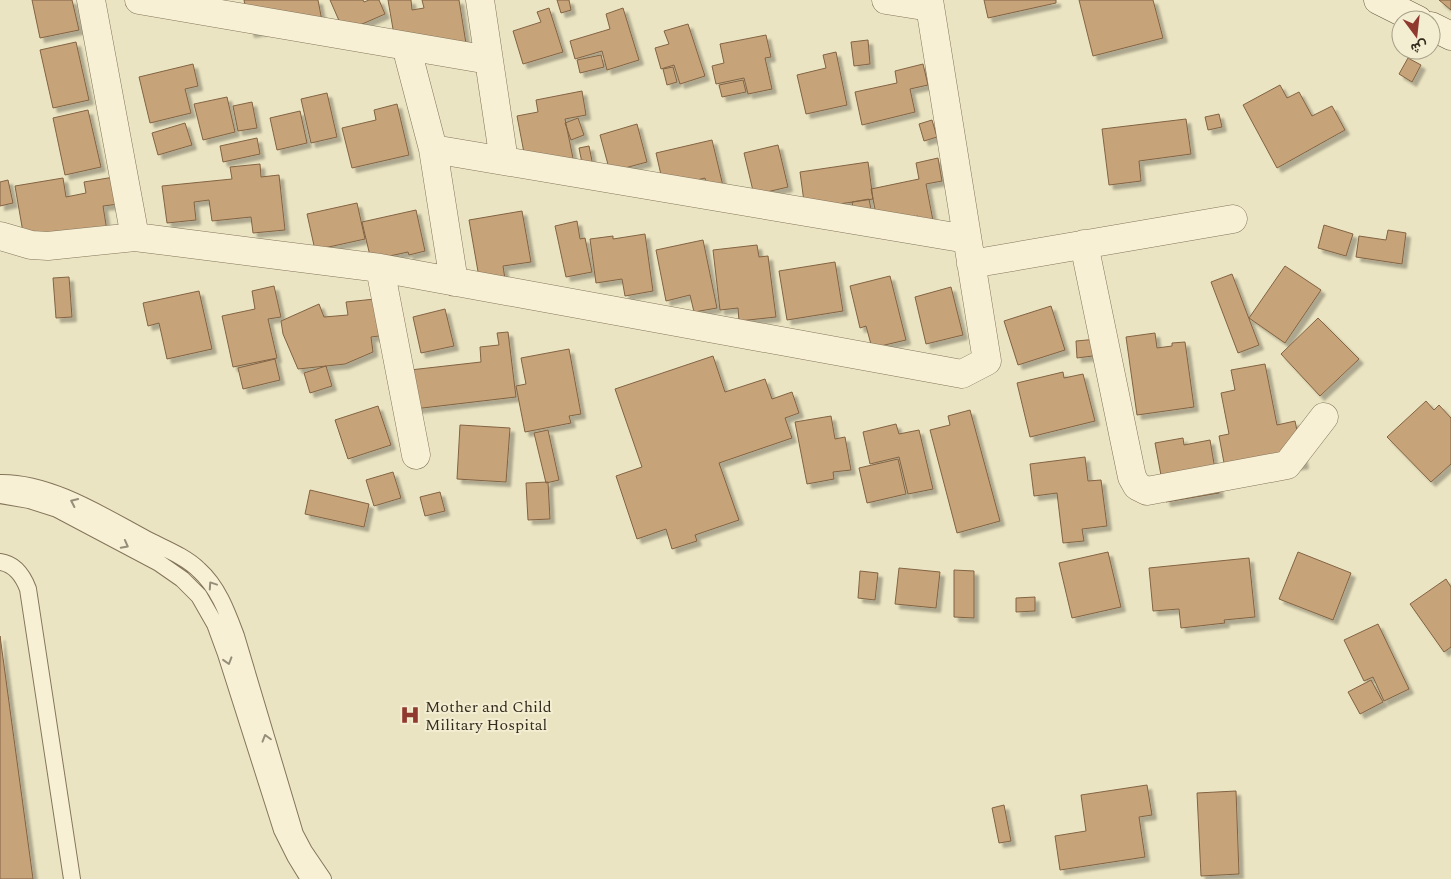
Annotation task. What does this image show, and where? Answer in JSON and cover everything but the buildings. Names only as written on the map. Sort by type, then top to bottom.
[{"type":"street","points":[[91,0],[136,237]]},
{"type":"street","points":[[139,0],[489,60]]},
{"type":"street","points":[[480,0],[504,161]]},
{"type":"street","points":[[0,236],[31,245],[48,246],[136,237],[380,268],[962,374],[987,361],[930,3],[886,0]]},
{"type":"street","points":[[1378,0],[1398,10]]},
{"type":"street","points":[[406,46],[433,149],[454,282]]},
{"type":"street","points":[[433,149],[504,161],[969,252],[1084,244],[1233,219]]},
{"type":"street","points":[[1084,244],[1132,477],[1136,486],[1147,491],[1286,464],[1324,418]]},
{"type":"street","points":[[380,268],[416,455]]},
{"type":"lane","points":[[0,483],[32,487],[62,496],[175,554],[198,568],[212,583],[225,607],[236,636],[295,834],[304,851],[324,879]]},
{"type":"lane","points":[[0,495],[29,500],[57,508],[159,563],[182,579],[200,596],[215,624],[226,654],[282,830],[309,879]]},
{"type":"lane","points":[[0,562],[13,567],[19,572],[28,589],[72,879]]},
{"type":"place","name":"Mother and Child Military Hospital","points":[[410,715]]}]
